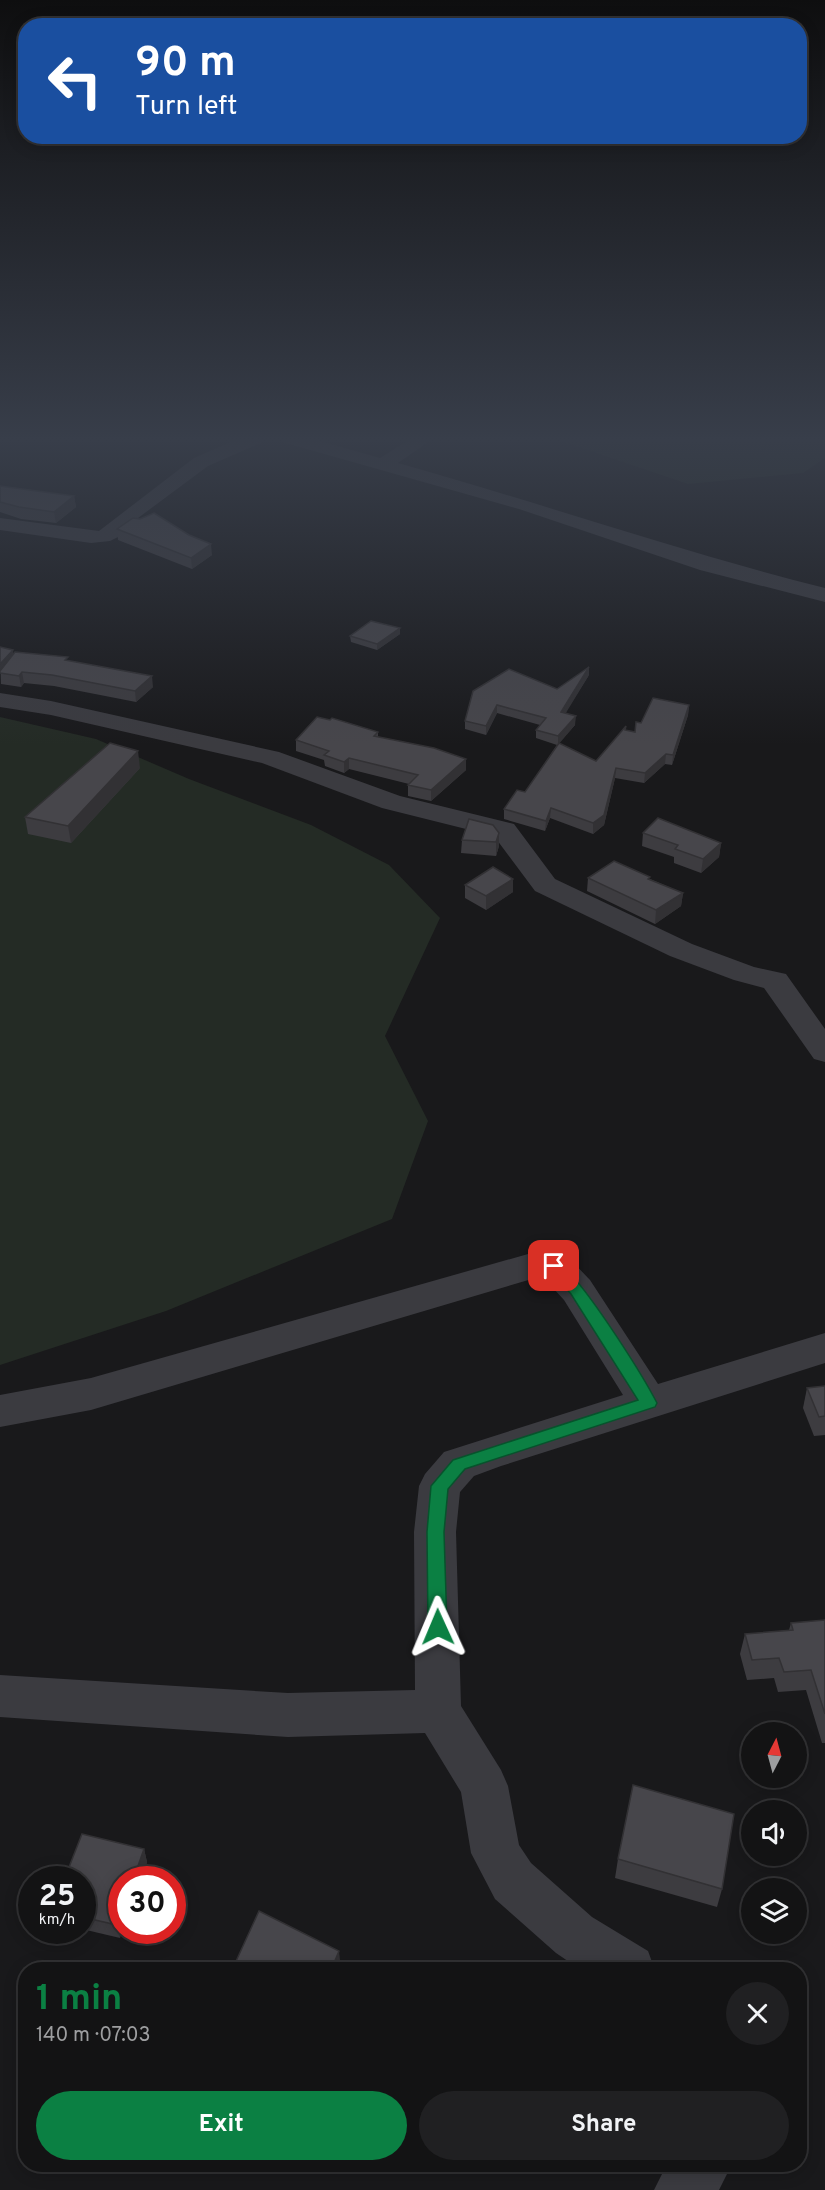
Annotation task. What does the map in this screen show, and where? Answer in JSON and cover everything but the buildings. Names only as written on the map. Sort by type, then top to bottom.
[{"type":"street","points":[[637,540],[708,565],[825,595]]},
{"type":"street","points":[[0,700],[51,708],[270,757],[391,802],[504,830],[544,885],[681,950],[745,974],[776,981],[825,1052]]},
{"type":"street","points":[[0,1411],[91,1395],[542,1263],[554,1266],[577,1290],[649,1403]]},
{"type":"street","points":[[616,1962],[574,1935],[513,1881],[496,1853],[484,1786],[438,1711],[435,1532],[440,1486],[459,1464],[825,1348]]},
{"type":"street","points":[[0,1696],[288,1715],[438,1711]]},
{"type":"street","points":[[683,2190],[698,2172]]},
{"type":"shaded area","points":[[0,717],[96,739],[189,779],[311,825],[389,865],[440,918],[385,1036],[428,1121],[392,1219],[166,1311],[0,1365]]},
{"type":"route","points":[[438,1627],[435,1532],[440,1486],[459,1464],[649,1403],[577,1290],[554,1266]]}]
